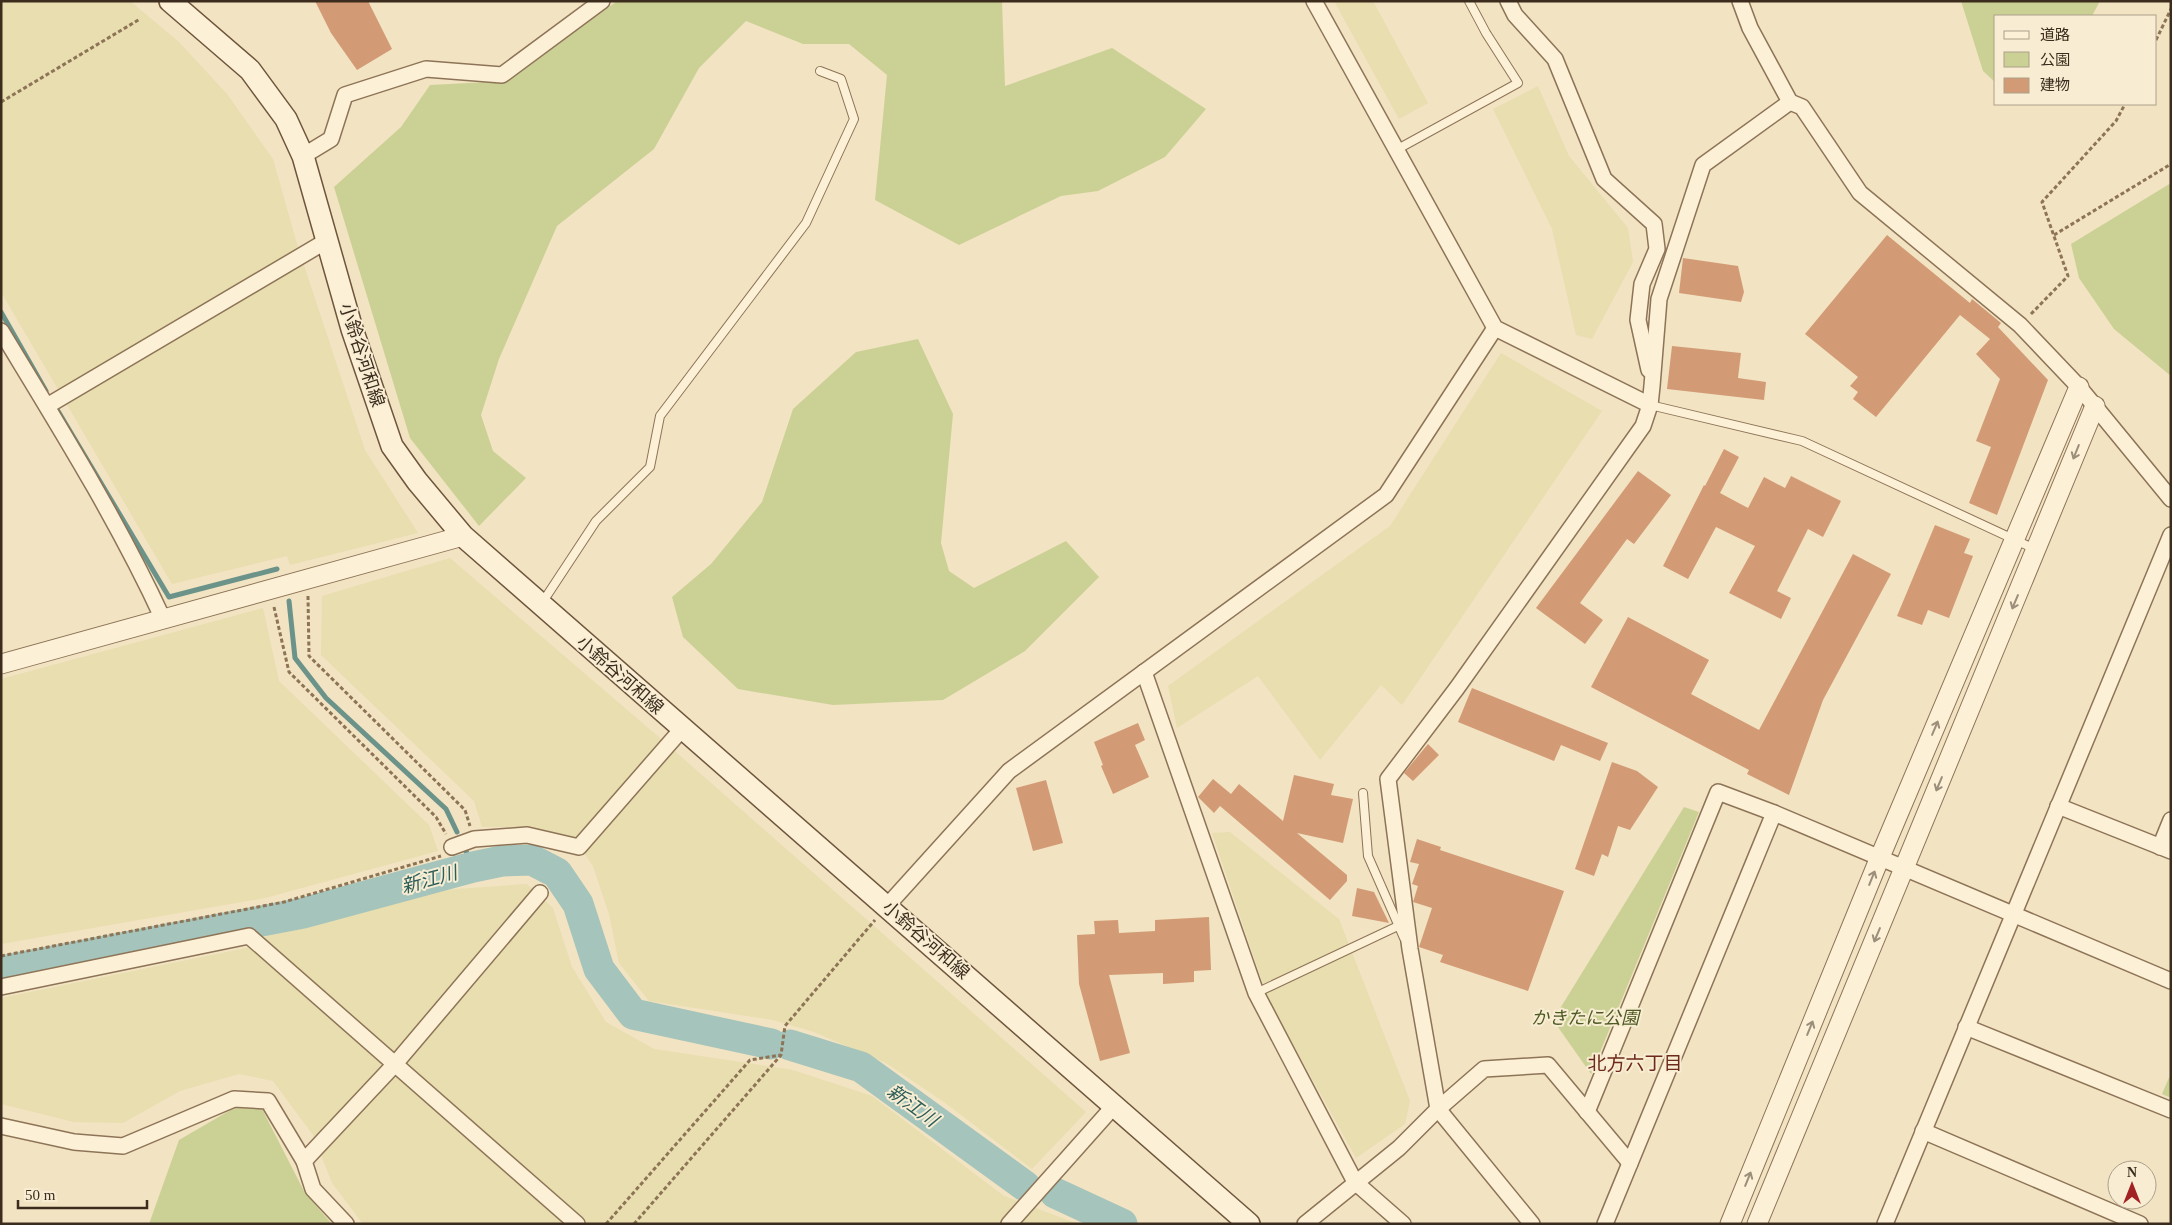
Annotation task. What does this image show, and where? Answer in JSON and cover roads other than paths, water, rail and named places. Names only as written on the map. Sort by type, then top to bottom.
[{"type":"main road","name":"小鈴谷河和線","points":[[170,1],[250,70],[286,118],[303,156],[352,329],[392,446],[417,481],[463,536],[1249,1224]]},
{"type":"street","points":[[303,156],[331,139],[345,95],[426,69],[502,75],[602,1]]},
{"type":"street","points":[[1314,1],[1495,328],[1650,405]]},
{"type":"street","points":[[1508,1],[1515,15],[1555,59],[1604,179],[1654,224],[1657,249],[1642,284],[1638,320],[1652,386]]},
{"type":"street","points":[[1740,1],[1750,28],[1790,102],[1802,107],[1860,193],[2020,325],[2080,387],[2171,499]]},
{"type":"street","points":[[1532,1224],[1438,1108],[1410,949],[1388,779],[1457,688],[1643,426],[1650,405],[1659,299],[1703,165],[1790,102]]},
{"type":"street","points":[[47,406],[328,240]]},
{"type":"street","points":[[887,906],[1009,771],[1386,496],[1495,328]]},
{"type":"street","points":[[1,331],[47,406],[142,574],[163,618]]},
{"type":"street","points":[[1730,1224],[1880,857],[2080,387]]},
{"type":"street","points":[[1757,1224],[2095,406]]},
{"type":"street","points":[[1885,1224],[2171,535]]},
{"type":"street","points":[[1,664],[463,536]]},
{"type":"street","points":[[1144,672],[1256,993],[1355,1182],[1403,1224]]},
{"type":"street","points":[[452,847],[474,839],[528,836],[579,848],[682,729]]},
{"type":"street","points":[[1587,1112],[1718,792],[1774,813],[2171,980]]},
{"type":"street","points":[[2058,806],[2165,849],[2171,820]]},
{"type":"street","points":[[1605,1224],[1774,813]]},
{"type":"street","points":[[304,1161],[395,1064],[540,893]]},
{"type":"street","points":[[1,987],[249,936],[577,1224]]},
{"type":"street","points":[[1966,1027],[2171,1110]]},
{"type":"street","points":[[1305,1224],[1355,1182],[1400,1148],[1438,1108],[1484,1069],[1548,1065],[1630,1163]]},
{"type":"street","points":[[1,1126],[74,1142],[123,1146],[234,1099],[268,1101],[304,1161],[313,1189],[346,1224]]},
{"type":"street","points":[[1009,1224],[1114,1106]]},
{"type":"street","points":[[1923,1131],[2140,1224]]},
{"type":"lane","points":[[1396,150],[1518,83],[1486,33],[1470,1]]},
{"type":"lane","points":[[541,605],[596,522],[650,466],[660,416],[806,223],[854,118],[842,79],[820,71]]},
{"type":"lane","points":[[1650,405],[1802,441],[2016,539],[2036,550]]},
{"type":"lane","points":[[1363,793],[1368,856],[1410,949]]},
{"type":"lane","points":[[1256,993],[1398,926]]},
{"type":"waterway","points":[[1,312],[46,391]]},
{"type":"waterway","points":[[58,411],[169,597],[277,569]]},
{"type":"waterway","points":[[289,601],[295,658],[326,698],[446,809],[457,832]]},
{"type":"waterway","points":[[466,851],[473,867]]},
{"type":"waterway","name":"新江川","points":[[1,971],[303,913],[473,867],[502,861],[532,860],[557,873],[578,904],[599,969],[633,1014],[771,1044]]},
{"type":"waterway","name":"新江川","points":[[790,1045],[861,1067],[1025,1186]]},
{"type":"waterway","name":"新江川","points":[[1055,1193],[1122,1224]]},
{"type":"district","name":"北方六丁目","points":[[1635,1063]]},
{"type":"park label","name":"かきたに公園","points":[[1585,1018]]}]
